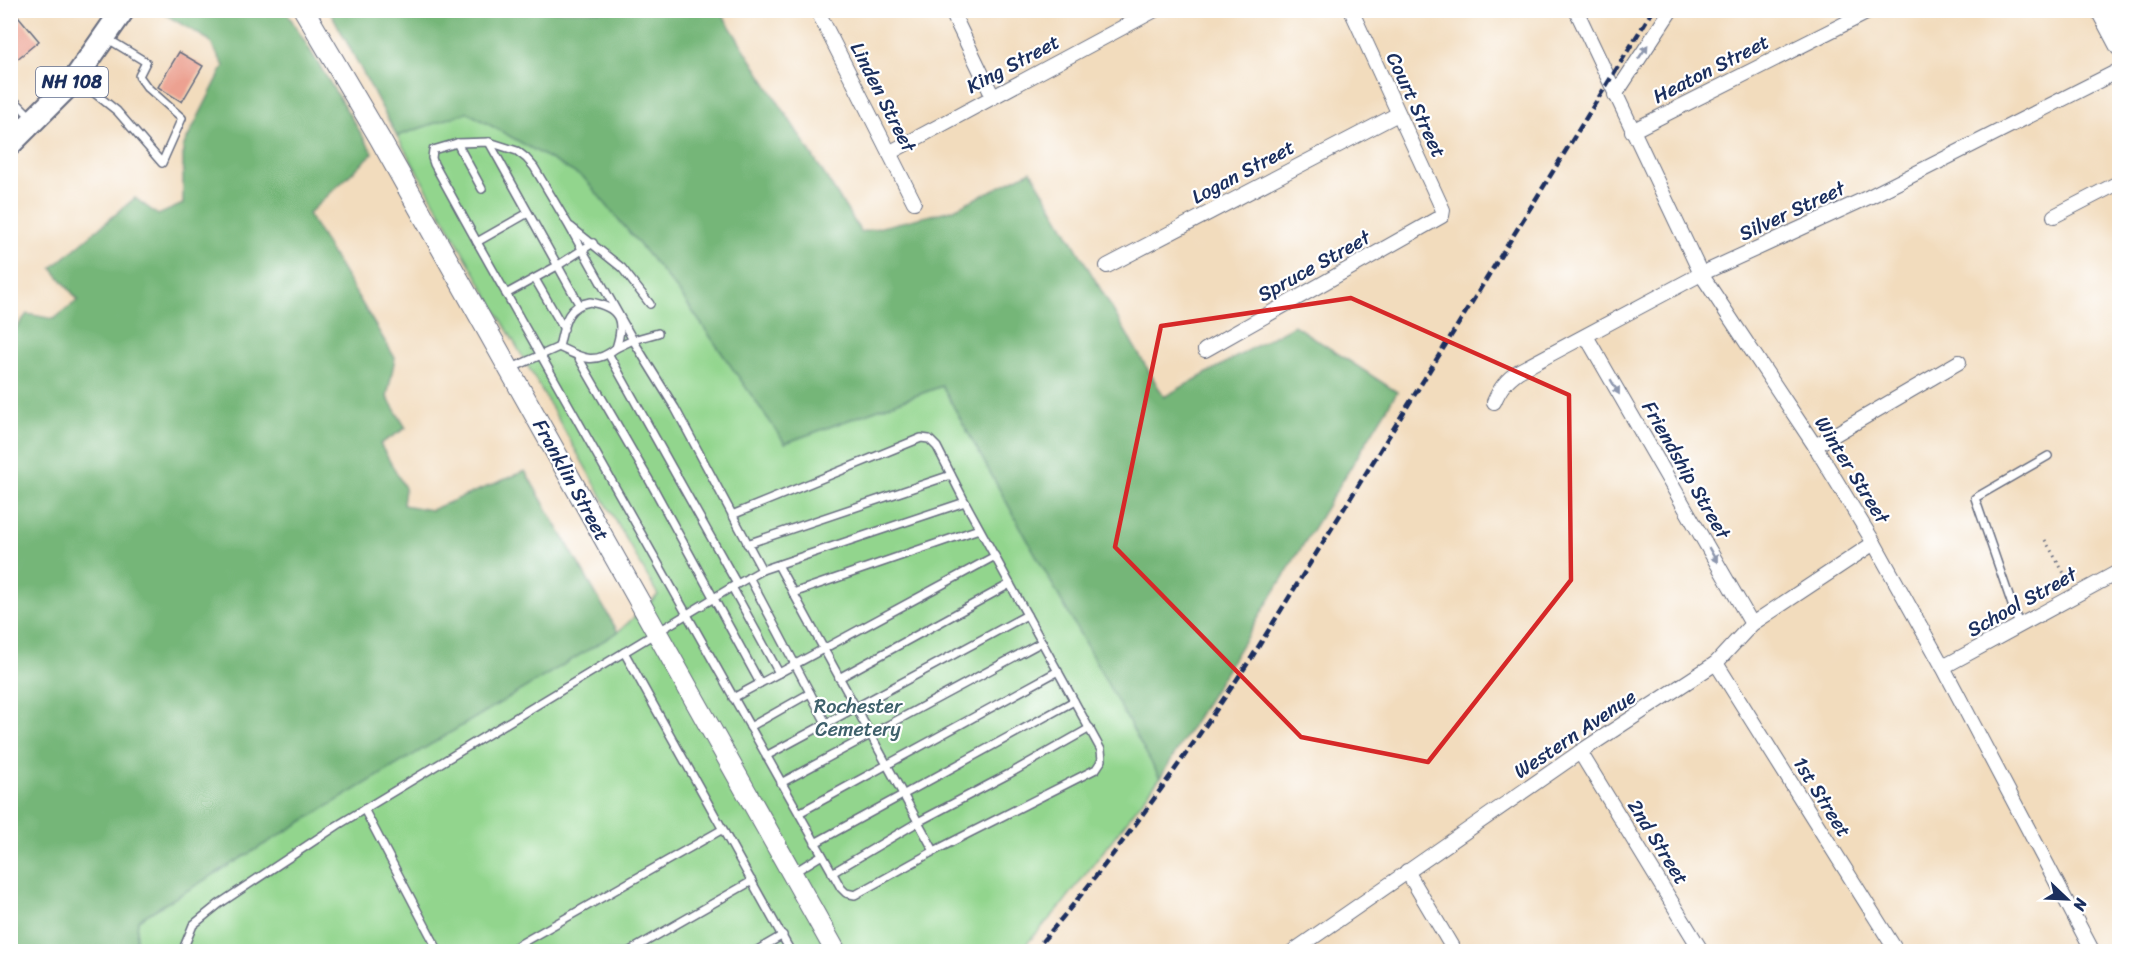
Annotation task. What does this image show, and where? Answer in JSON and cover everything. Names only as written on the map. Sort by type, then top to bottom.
[{"type":"main road","name":"NH 108","points":[[10,144],[75,79],[106,38],[123,10]]},
{"type":"street","name":"Franklin Street","points":[[304,10],[351,88],[836,951]]},
{"type":"street","name":"Linden Street","points":[[818,10],[914,202]]},
{"type":"street","points":[[951,10],[993,97]]},
{"type":"street","name":"King Street","points":[[889,153],[1155,10]]},
{"type":"street","name":"Court Street","points":[[1352,10],[1443,210],[1442,216]]},
{"type":"street","name":"Winter Street","points":[[1576,10],[1701,274],[1815,446],[1874,543],[1943,667],[2093,951]]},
{"type":"street","points":[[1615,95],[1671,10]]},
{"type":"street","name":"Heaton Street","points":[[1632,130],[1872,10]]},
{"type":"street","points":[[2101,10],[2120,46]]},
{"type":"street","name":"Silver Street","points":[[1494,402],[1500,388],[1509,378],[1701,274],[1869,197],[2120,70]]},
{"type":"street","name":"Logan Street","points":[[1107,266],[1398,114]]},
{"type":"street","points":[[2054,216],[2120,182]]},
{"type":"street","name":"Spruce Street","points":[[1205,350],[1442,216]]},
{"type":"street","name":"Friendship Street","points":[[1586,336],[1752,624]]},
{"type":"street","points":[[1815,446],[1959,362]]},
{"type":"street","name":"Western Avenue","points":[[1292,951],[1580,753],[1716,663],[1752,624],[1874,543]]},
{"type":"street","name":"School Street","points":[[1943,667],[2120,571]]},
{"type":"street","name":"1st Street","points":[[1716,663],[1897,951]]},
{"type":"street","name":"2nd Street","points":[[1580,753],[1702,951]]},
{"type":"street","points":[[1407,871],[1455,951]]},
{"type":"lane","points":[[75,79],[117,111],[162,163],[182,118],[147,87],[139,76],[146,62],[106,38]]},
{"type":"lane","points":[[10,96],[35,121]]},
{"type":"lane","points":[[489,142],[579,304]]},
{"type":"lane","points":[[732,515],[921,438],[929,439],[933,442],[1090,728],[1101,750],[1102,759],[1096,769],[934,851],[855,895],[846,893],[832,873],[477,242],[432,158],[434,150],[457,143],[489,142],[506,146],[526,158],[569,226],[619,317],[675,408],[747,544],[762,570]]},
{"type":"lane","points":[[457,143],[482,189]]},
{"type":"lane","points":[[477,242],[528,213]]},
{"type":"lane","points":[[569,226],[622,268],[650,304]]},
{"type":"lane","points":[[506,294],[593,243]]},
{"type":"lane","points":[[535,279],[564,329]]},
{"type":"lane","points":[[559,348],[572,310],[579,304],[590,302],[609,307],[619,317],[622,328],[616,348]]},
{"type":"lane","points":[[510,370],[559,348],[590,360],[602,358],[633,340],[658,333]]},
{"type":"lane","points":[[609,355],[735,585],[779,673]]},
{"type":"lane","points":[[578,357],[648,478],[760,683]]},
{"type":"lane","points":[[2019,625],[1976,498],[2048,456]]},
{"type":"lane","points":[[747,544],[951,475]]},
{"type":"lane","points":[[182,951],[193,925],[219,904],[364,809],[686,613],[762,570],[964,502]]},
{"type":"lane","points":[[793,593],[979,529]]},
{"type":"lane","points":[[733,698],[994,556]]},
{"type":"lane","points":[[778,565],[934,851]]},
{"type":"lane","points":[[749,577],[826,723]]},
{"type":"lane","points":[[839,678],[1010,584]]},
{"type":"lane","points":[[766,756],[1027,615]]},
{"type":"lane","points":[[781,783],[1042,642]]},
{"type":"lane","points":[[624,652],[791,951]]},
{"type":"lane","points":[[799,813],[1058,671]]},
{"type":"lane","points":[[750,727],[810,693]]},
{"type":"lane","points":[[815,843],[1074,701]]},
{"type":"lane","points":[[832,873],[918,822],[1090,728]]},
{"type":"lane","points":[[364,809],[439,951]]},
{"type":"lane","points":[[506,951],[723,829]]},
{"type":"lane","points":[[791,874],[822,855]]},
{"type":"lane","points":[[628,951],[752,881]]},
{"type":"lane","points":[[754,951],[783,936]]},
{"type":"path","points":[[2045,540],[2070,584]]},
{"type":"highlighted area","points":[[1351,298],[1569,395],[1571,580],[1428,762],[1301,737],[1115,547],[1161,326]]},
{"type":"green space","points":[[159,11],[286,11],[373,153],[308,214],[395,358],[387,397],[406,428],[380,444],[405,488],[403,505],[431,510],[525,471],[618,632],[138,920],[135,951],[11,951],[11,335],[27,314],[54,319],[78,300],[52,268],[135,198],[158,215],[183,204],[183,147],[224,66],[209,40]]},
{"type":"green space","points":[[330,11],[720,11],[861,232],[952,210],[1031,171],[1164,397],[1294,325],[1397,392],[1160,778],[942,386],[785,443],[679,292],[584,178],[467,112],[397,136]]},
{"type":"green space","name":"Rochester Cemetery","points":[[467,112],[584,178],[679,292],[785,443],[942,386],[1160,778],[1061,906],[1020,951],[135,952],[138,920],[618,632],[658,595],[397,136]]},
{"type":"building","points":[[10,10],[13,10],[39,41],[10,65]]},
{"type":"building","points":[[179,52],[203,66],[182,102],[158,87]]},
{"type":"railway","points":[[1033,952],[1120,845],[1252,657],[1653,10]]}]
